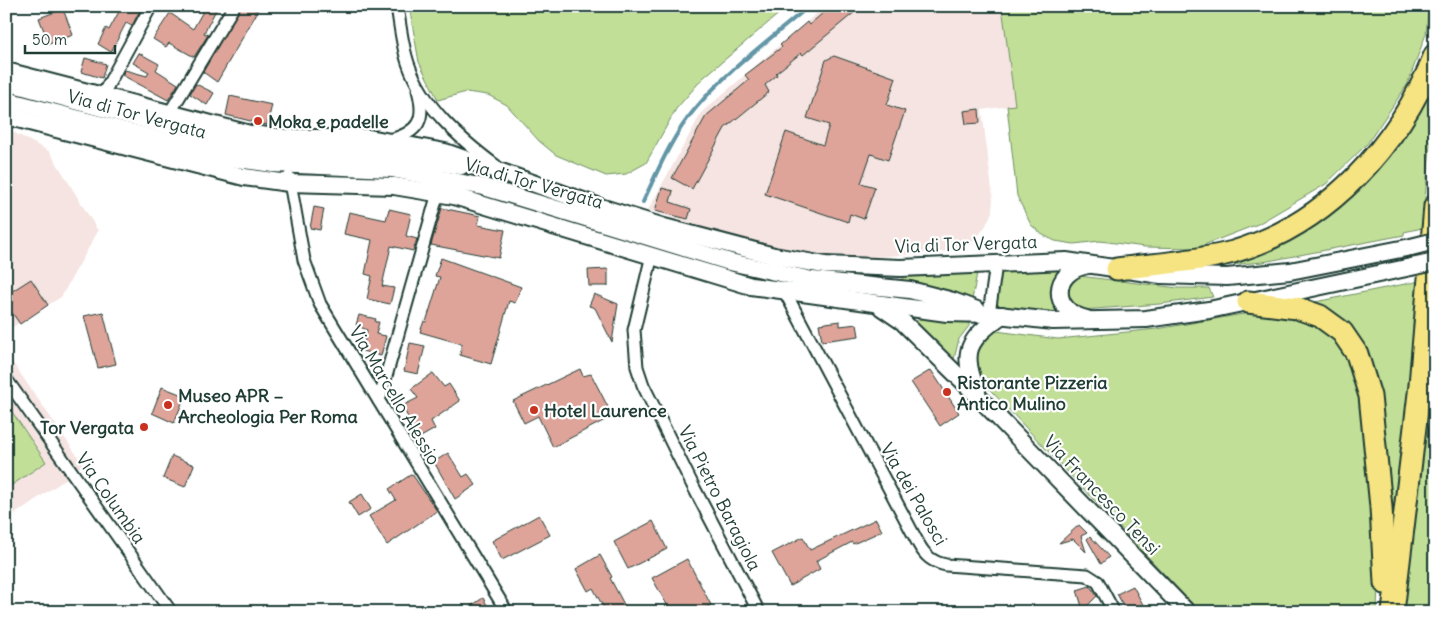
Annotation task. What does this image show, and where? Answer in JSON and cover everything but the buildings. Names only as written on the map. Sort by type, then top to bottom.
[{"type":"highway","points":[[1109,267],[1184,261],[1235,251],[1288,230],[1317,212],[1348,185],[1384,143],[1415,96],[1435,56]]},
{"type":"highway","points":[[1393,612],[1420,385],[1435,206]]},
{"type":"highway","points":[[1248,302],[1292,307],[1320,316],[1346,337],[1360,359],[1370,396],[1386,565],[1385,612]]},
{"type":"main road","name":"Via di Tor Vergata","points":[[6,70],[250,134],[288,151],[393,154],[507,175]]},
{"type":"main road","name":"Via di Tor Vergata","points":[[6,82],[227,142],[288,151],[484,187],[730,262],[812,280],[910,290],[953,301],[995,315]]},
{"type":"main road","name":"Via di Tor Vergata","points":[[6,100],[213,155],[250,162],[288,151],[357,137],[388,140],[450,153],[507,175],[646,221],[792,260],[835,266],[901,268],[1058,261],[1187,276],[1247,276],[1290,271],[1435,241]]},
{"type":"main road","name":"Via di Tor Vergata","points":[[6,116],[252,179],[289,183],[365,184],[438,193],[515,213],[726,279],[785,292],[947,313],[995,315],[1053,321],[1146,320],[1248,302],[1435,262]]},
{"type":"main road","points":[[1101,320],[1084,318],[1069,312],[1061,301],[1060,292],[1062,280],[1072,270],[1084,266],[1109,267]]},
{"type":"main road","name":"Via Francesco Tensi","points":[[878,305],[903,322],[1187,612]]},
{"type":"main road","points":[[979,398],[969,371],[968,350],[978,334],[995,315]]},
{"type":"street","points":[[102,96],[151,6]]},
{"type":"street","points":[[169,114],[234,6]]},
{"type":"street","points":[[397,6],[406,56],[417,83],[435,111],[456,134],[507,175]]},
{"type":"street","points":[[388,140],[408,134],[418,125],[421,111],[417,83]]},
{"type":"street","name":"Via Marcello Alessio","points":[[288,151],[289,183],[304,260],[311,284],[320,304],[507,612]]},
{"type":"street","points":[[379,401],[438,193]]},
{"type":"street","name":"Via Pietro Baragiola","points":[[652,255],[634,330],[633,345],[639,374],[659,418],[759,612]]},
{"type":"street","points":[[995,315],[996,264]]},
{"type":"street","name":"Via dei Palosci","points":[[785,292],[918,543],[928,558],[936,563],[946,565],[1087,575],[1095,578],[1101,586],[1114,612]]},
{"type":"street","name":"Via Columbia","points":[[6,379],[171,612]]},
{"type":"shaded area","points":[[825,6],[1002,6],[1015,105],[982,110],[993,198],[992,212],[985,227],[975,240],[964,247],[952,251],[874,257],[815,255],[737,238],[648,210],[702,112]]},
{"type":"shaded area","points":[[6,128],[50,152],[98,231],[61,297],[6,331]]},
{"type":"shaded area","points":[[6,353],[83,464],[66,479],[6,520]]},
{"type":"green space","points":[[409,6],[788,6],[703,78],[676,109],[646,163],[626,174],[606,176],[556,155],[539,141],[507,105],[488,95],[466,92],[438,100],[419,62]]},
{"type":"green space","points":[[1002,6],[1429,6],[1426,34],[1407,85],[1367,144],[1326,184],[1258,224],[1196,248],[1145,247],[1100,241],[1074,244],[1055,241],[1043,235],[1031,225],[1017,196],[1007,106],[1015,105]]},
{"type":"green space","points":[[1435,71],[1435,99],[1422,228],[1404,232],[1404,235],[1263,262],[1207,267],[1293,235]]},
{"type":"green space","points":[[1058,270],[1059,273],[1052,292],[1056,314],[1010,309],[995,304],[999,271]]},
{"type":"green space","points":[[977,273],[972,300],[901,280],[904,276]]},
{"type":"green space","points":[[1079,276],[1178,288],[1209,288],[1213,297],[1160,304],[1082,310],[1071,306],[1066,291],[1073,279]]},
{"type":"green space","points":[[1420,281],[1392,555],[1373,382],[1305,304]]},
{"type":"green space","points":[[1435,300],[1435,557],[1430,612],[1401,612]]},
{"type":"green space","points":[[1269,312],[1307,319],[1330,333],[1357,373],[1378,579],[1377,612],[1200,612],[977,376],[974,348],[985,336],[996,331],[1058,339],[1157,329],[1249,313]]},
{"type":"green space","points":[[919,319],[939,319],[969,323],[969,326],[959,339],[954,359],[952,360],[917,325],[916,321]]},
{"type":"green space","points":[[6,403],[46,462],[6,489]]},
{"type":"waterway","points":[[643,202],[672,142],[695,109],[735,68],[809,6]]},
{"type":"place","name":"Moka e padelle","points":[[258,121]]},
{"type":"place","name":"Ristorante Pizzeria Antico Mulino","points":[[947,392]]},
{"type":"place","name":"Museo APR – Archeologia Per Roma","points":[[168,405]]},
{"type":"place","name":"Hotel Laurence","points":[[534,410]]},
{"type":"place","name":"Tor Vergata","points":[[144,427]]}]
